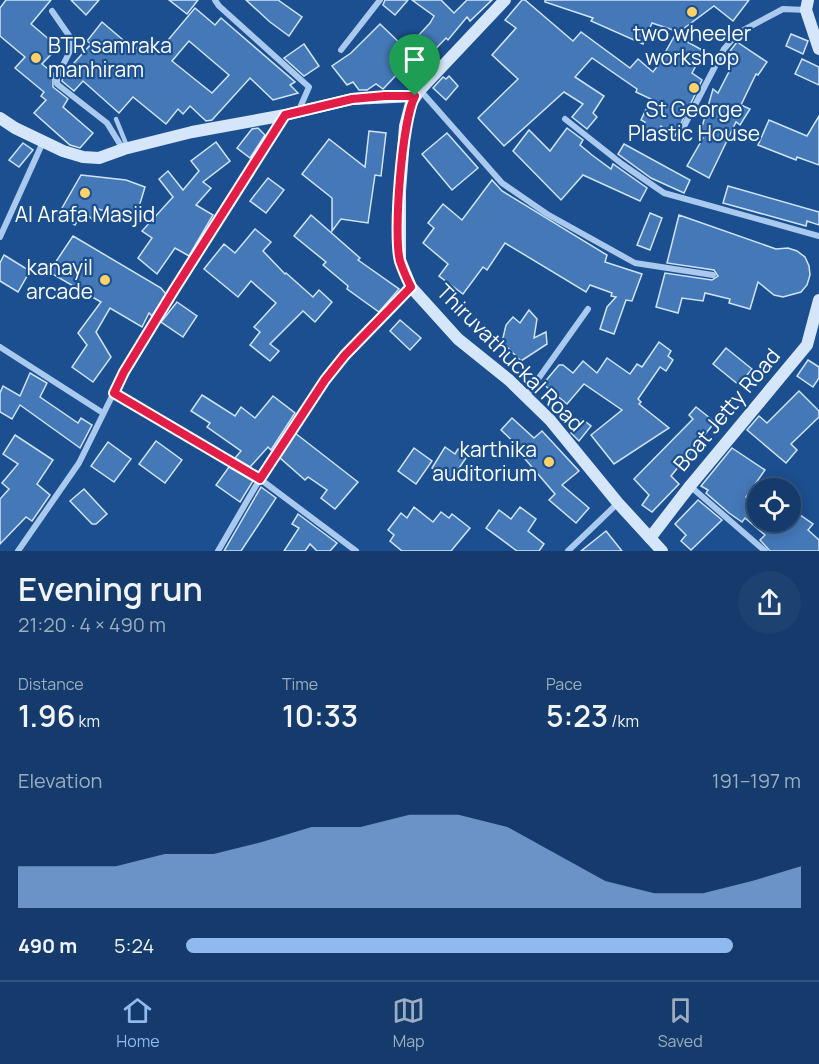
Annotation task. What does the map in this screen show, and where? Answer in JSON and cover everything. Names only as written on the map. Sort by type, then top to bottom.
[{"type":"main road","points":[[0,118],[43,142],[83,157],[99,158],[192,132],[285,115],[298,110],[352,99],[418,93],[498,3]]},
{"type":"main road","points":[[807,5],[819,49]]},
{"type":"main road","name":"Thiruvathuckal Road","points":[[418,93],[405,126],[399,213],[400,260],[411,287],[458,339],[526,396],[662,551]]},
{"type":"main road","name":"Boat Jetty Road","points":[[650,538],[807,345],[819,300]]},
{"type":"street","points":[[215,0],[309,87],[298,110]]},
{"type":"street","points":[[341,50],[378,0]]},
{"type":"street","points":[[680,134],[724,49],[738,33],[783,9],[807,5]]},
{"type":"street","points":[[52,11],[73,45],[57,77],[57,84],[107,123],[126,149]]},
{"type":"street","points":[[418,93],[502,183],[547,214],[635,262],[713,274]]},
{"type":"street","points":[[18,551],[79,463],[124,372],[285,115]]},
{"type":"street","points":[[565,119],[622,164],[664,193],[819,236]]},
{"type":"street","points":[[0,237],[43,142]]},
{"type":"street","points":[[218,551],[260,479],[325,380],[345,355],[411,287]]},
{"type":"street","points":[[526,396],[588,309]]},
{"type":"street","points":[[0,347],[103,413]]},
{"type":"street","points":[[114,393],[260,479],[356,551]]},
{"type":"street","points":[[690,486],[765,551]]},
{"type":"street","points":[[568,551],[618,503]]},
{"type":"lane","points":[[116,119],[126,149]]},
{"type":"building","points":[[6,0],[51,0],[31,24],[58,47],[42,64],[53,73],[53,87],[68,99],[63,107],[93,133],[80,148],[70,145],[34,113],[46,100],[41,96],[44,92],[15,68],[25,57],[0,36],[0,8]]},
{"type":"building","points":[[71,0],[99,0],[86,15]]},
{"type":"building","points":[[169,0],[198,0],[187,14]]},
{"type":"building","points":[[246,0],[278,0],[302,17],[289,36]]},
{"type":"building","points":[[385,0],[408,0],[395,15],[383,5]]},
{"type":"building","points":[[412,0],[441,0],[454,13],[467,0],[492,0],[470,21],[467,17],[448,40],[446,38],[423,62],[430,67],[420,78],[405,66],[383,89],[376,84],[367,90],[359,90],[353,82],[347,85],[332,66],[351,53],[380,24],[406,49],[430,23],[434,16]]},
{"type":"building","points":[[522,0],[525,0],[573,41],[581,32],[630,68],[638,59],[653,72],[668,52],[666,51],[675,35],[704,51],[692,73],[702,80],[675,136],[661,126],[656,136],[642,129],[645,122],[641,120],[651,99],[636,92],[637,89],[592,58],[575,77],[604,96],[593,113],[597,117],[587,129],[572,117],[583,104],[564,92],[504,146],[478,118],[518,79],[492,55],[516,28],[505,20]]},
{"type":"building","points":[[545,0],[749,0],[733,21],[714,6],[679,32],[652,23],[643,44],[591,21],[593,18],[545,2]]},
{"type":"building","points":[[195,8],[215,25],[221,18],[295,82],[290,85],[298,93],[273,100],[250,78],[212,120],[206,121],[190,106],[183,114],[178,109],[166,124],[133,97],[119,113],[83,81],[74,91],[62,81],[65,73],[91,44],[87,41],[102,22],[135,50],[144,40],[158,52]],"holes":[[[189,41],[229,75],[212,93],[172,61]]]},
{"type":"building","points":[[791,34],[808,41],[803,54],[786,46]]},
{"type":"building","points":[[737,42],[767,62],[758,75],[756,74],[741,105],[750,109],[740,125],[736,122],[709,178],[687,166],[703,138],[699,137],[713,89],[718,93],[735,60],[727,55]]},
{"type":"building","points":[[304,44],[319,66],[304,76],[284,58]]},
{"type":"building","points":[[802,59],[819,67],[819,85],[795,74]]},
{"type":"building","points":[[449,76],[458,86],[446,100],[433,88],[443,77],[446,79]]},
{"type":"building","points":[[819,116],[819,165],[797,157],[796,160],[758,145],[769,120],[807,136]]},
{"type":"building","points":[[258,128],[265,135],[250,158],[237,148],[252,129]]},
{"type":"building","points":[[567,128],[583,140],[580,145],[592,155],[611,169],[613,164],[647,188],[640,201],[583,175],[561,200],[513,151],[529,130],[550,151]]},
{"type":"building","points":[[369,131],[386,133],[381,176],[375,175],[368,223],[341,219],[332,231],[332,198],[302,174],[329,139],[365,167]]},
{"type":"building","points":[[447,133],[478,168],[452,190],[422,154]]},
{"type":"building","points":[[216,142],[230,161],[203,182],[211,188],[196,205],[213,215],[189,256],[175,248],[157,274],[138,258],[152,238],[142,231],[173,197],[159,179],[168,171],[183,190],[199,171],[191,161]]},
{"type":"building","points":[[23,143],[33,150],[19,167],[9,160]]},
{"type":"building","points":[[624,144],[690,180],[684,193],[651,178],[618,154]]},
{"type":"building","points":[[81,175],[126,180],[145,187],[135,220],[98,209],[93,220],[83,211],[75,225],[58,215]]},
{"type":"building","points":[[268,178],[284,190],[266,213],[250,201]]},
{"type":"building","points":[[492,180],[502,191],[607,255],[605,262],[642,274],[632,301],[626,300],[614,334],[600,329],[607,307],[616,297],[611,296],[612,293],[590,285],[586,292],[505,243],[487,270],[483,267],[463,294],[439,276],[448,264],[423,243],[434,228],[428,223],[443,204],[462,220]]},
{"type":"building","points":[[728,186],[819,212],[819,225],[807,221],[806,226],[723,203]]},
{"type":"building","points":[[650,213],[662,218],[650,250],[637,245]]},
{"type":"building","points":[[311,215],[360,258],[358,260],[399,289],[379,312],[347,289],[348,286],[323,265],[326,262],[294,236]]},
{"type":"building","points":[[679,215],[776,249],[788,248],[797,251],[805,257],[809,266],[810,275],[807,285],[801,292],[783,297],[774,295],[758,282],[750,309],[729,303],[730,299],[705,293],[703,301],[682,298],[678,313],[656,307],[665,273],[712,280],[718,276],[714,270],[667,263]]},
{"type":"building","points":[[255,229],[271,242],[263,251],[285,274],[313,297],[319,290],[332,302],[315,322],[303,311],[270,344],[279,351],[270,361],[250,345],[260,332],[254,327],[276,303],[251,281],[238,297],[204,269],[224,244],[235,253]]},
{"type":"building","name":"kanayil arcade","points":[[73,236],[161,288],[166,294],[152,316],[149,313],[142,327],[110,308],[96,332],[111,357],[93,382],[72,367],[87,345],[78,333],[101,302],[49,272]]},
{"type":"building","points":[[4,255],[30,271],[18,292],[0,281],[0,263]]},
{"type":"building","points":[[177,302],[197,316],[183,337],[161,322]]},
{"type":"building","points":[[529,310],[537,319],[534,338],[546,332],[547,344],[521,361],[502,342],[506,325],[513,317],[520,323]]},
{"type":"building","points":[[400,320],[421,338],[410,350],[390,331]]},
{"type":"building","points":[[659,342],[671,351],[668,356],[673,360],[666,371],[660,367],[638,399],[641,402],[639,404],[669,428],[614,464],[591,435],[622,410],[584,384],[567,404],[543,384],[559,365],[563,365],[573,373],[583,361],[597,373],[607,358],[630,374],[637,364],[642,367]]},
{"type":"building","points":[[726,348],[752,369],[739,385],[713,364]]},
{"type":"building","points":[[808,360],[819,367],[819,378],[813,387],[797,376]]},
{"type":"building","points":[[30,373],[47,383],[40,397],[78,423],[81,418],[92,425],[80,448],[20,405],[12,419],[0,412],[0,393],[3,386],[20,396]]},
{"type":"building","points":[[799,391],[819,411],[819,417],[791,444],[797,450],[786,463],[747,430],[759,416],[767,423]]},
{"type":"building","points":[[202,395],[235,416],[241,407],[255,418],[273,396],[295,413],[271,450],[268,447],[250,467],[235,458],[241,451],[207,427],[210,423],[191,411]]},
{"type":"building","points":[[696,407],[715,422],[671,476],[679,484],[652,512],[642,505],[649,495],[634,479],[693,419],[689,415]]},
{"type":"building","points":[[512,418],[534,438],[542,431],[579,471],[562,485],[589,508],[576,523],[549,500],[555,494],[519,452],[522,450],[501,430]]},
{"type":"building","points":[[582,419],[591,426],[579,441],[571,433]]},
{"type":"building","points":[[295,433],[358,482],[335,509],[321,498],[327,490],[308,477],[305,480],[279,457]]},
{"type":"building","points":[[15,435],[53,460],[37,484],[50,495],[32,521],[26,517],[0,544],[0,499],[9,489],[2,483],[18,464],[3,454]]},
{"type":"building","points":[[156,441],[182,460],[165,483],[139,464]]},
{"type":"building","points":[[108,442],[131,459],[114,482],[91,466]]},
{"type":"building","points":[[445,447],[455,454],[458,449],[468,455],[451,480],[432,468]]},
{"type":"building","points":[[414,448],[432,461],[416,484],[398,471]]},
{"type":"building","points":[[732,448],[765,470],[759,478],[747,478],[747,520],[745,518],[742,522],[706,493],[708,490],[701,486]]},
{"type":"building","points":[[229,467],[253,481],[240,502],[216,485]]},
{"type":"building","points":[[261,487],[276,498],[241,551],[224,551]]},
{"type":"building","points":[[84,489],[107,514],[96,524],[92,524],[70,501]]},
{"type":"building","points":[[698,500],[722,520],[691,550],[681,541],[686,535],[675,524]]},
{"type":"building","points":[[414,507],[433,522],[441,512],[449,518],[452,514],[470,528],[451,551],[402,551],[390,541],[394,535],[388,530],[401,513],[407,518]]},
{"type":"building","points":[[520,507],[536,519],[528,531],[544,544],[539,551],[517,551],[486,528],[499,510],[511,519]]},
{"type":"building","points":[[298,514],[337,543],[330,551],[317,551],[310,544],[305,551],[284,551],[299,528],[292,524]]},
{"type":"building","points":[[801,516],[813,524],[808,530],[819,540],[819,551],[770,551],[760,540],[765,535],[761,532],[801,532]]},
{"type":"building","points":[[606,531],[622,551],[581,551]]},
{"type":"place","name":"two wheeler workshop","points":[[692,12]]},
{"type":"place","name":"BTR samraka manhiram","points":[[36,58]]},
{"type":"place","name":"St George Plastic House","points":[[694,88]]},
{"type":"place","name":"AI Arafa Masjid","points":[[85,193]]},
{"type":"place","name":"kanayil arcade","points":[[105,280]]},
{"type":"place","name":"karthika auditorium","points":[[549,462]]},
{"type":"route","points":[[415,96],[405,126],[399,213],[400,260],[411,287],[345,355],[325,380],[260,479],[114,393],[124,372],[174,290],[246,173],[285,115],[298,110],[352,99],[415,96]]}]
